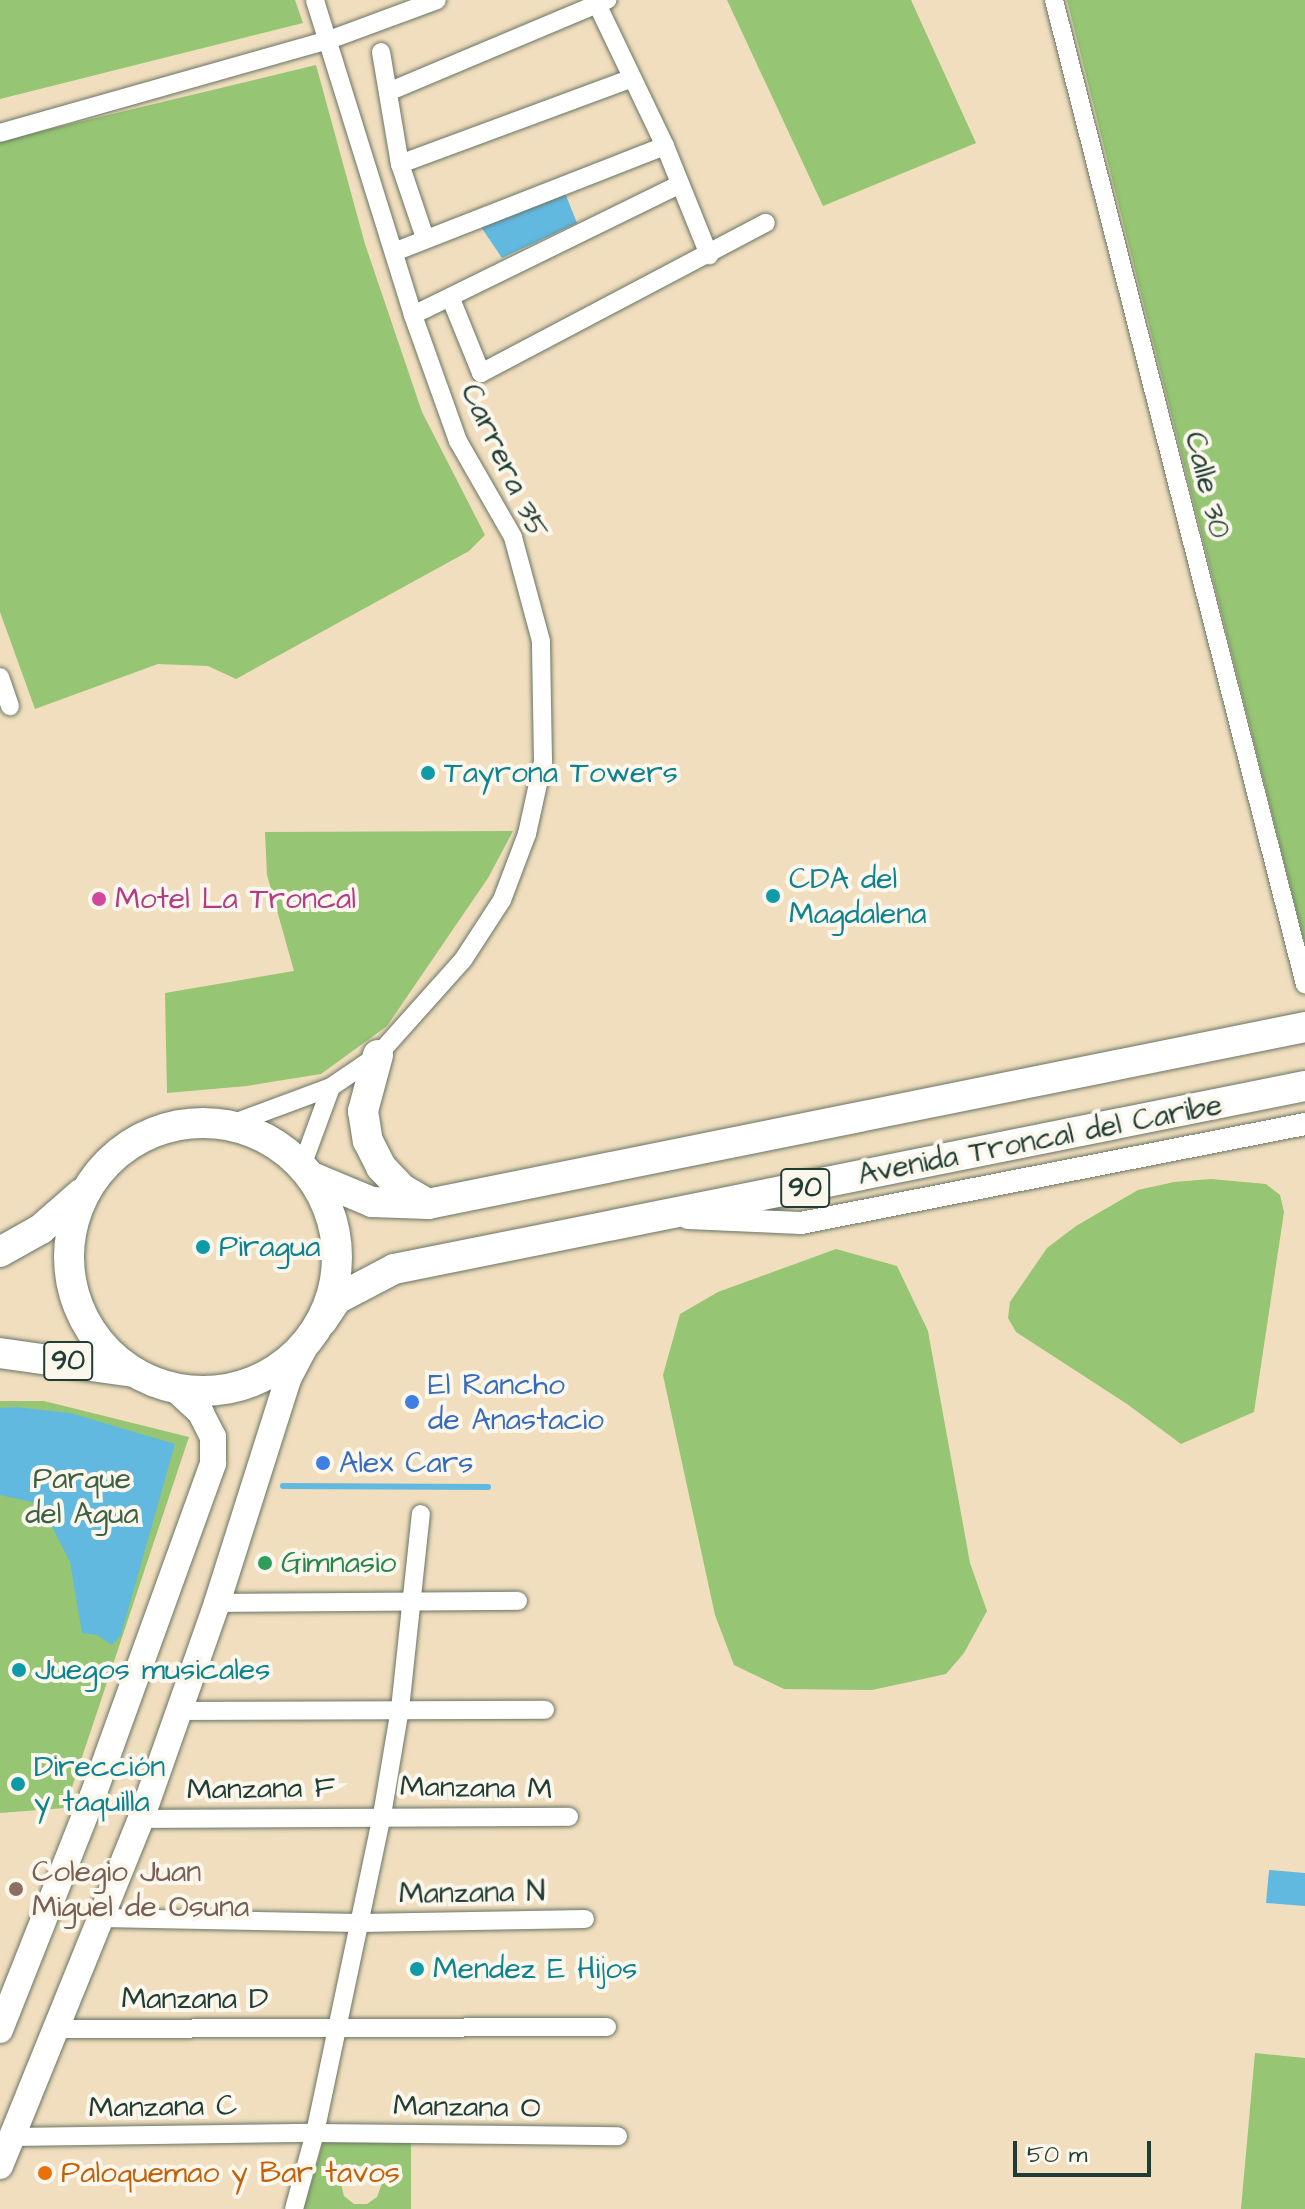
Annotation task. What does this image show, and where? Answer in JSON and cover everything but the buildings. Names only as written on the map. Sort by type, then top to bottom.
[{"type":"highway","name":"Avenida Troncal del Caribe","points":[[307,1172],[372,1202],[428,1204],[1305,1027]]},
{"type":"highway","points":[[378,1055],[363,1111],[368,1141],[381,1167],[402,1189],[428,1204]]},
{"type":"highway","name":"Avenida Troncal del Caribe","points":[[315,1331],[337,1299],[394,1269],[1305,1086]]},
{"type":"highway","points":[[0,1252],[41,1229],[71,1206],[100,1171],[141,1138],[169,1127],[199,1123],[229,1125],[281,1147],[307,1172],[333,1223],[337,1248],[332,1298],[315,1331],[270,1373],[222,1389],[173,1387],[136,1372],[112,1355],[93,1333],[79,1308],[71,1280],[69,1251],[73,1222],[83,1195],[100,1171]]},
{"type":"highway","name":"90","points":[[0,1353],[136,1372]]},
{"type":"main road","points":[[0,2166],[141,1819],[181,1711],[288,1379],[315,1331]]},
{"type":"main road","points":[[0,2030],[92,1798],[213,1463],[213,1437],[201,1413],[173,1387]]},
{"type":"street","name":"Carrera 35","points":[[229,1125],[331,1087],[378,1055],[463,960],[502,900],[527,834],[543,761],[541,641],[513,537],[458,441],[413,315],[315,0]]},
{"type":"street","points":[[0,133],[329,40],[437,0]]},
{"type":"street","name":"Calle 30","points":[[1054,0],[1305,985]]},
{"type":"street","points":[[388,92],[603,2],[630,79],[665,146],[709,255]]},
{"type":"street","points":[[381,52],[400,164],[425,238]]},
{"type":"street","points":[[400,164],[630,79]]},
{"type":"street","points":[[394,252],[665,146]]},
{"type":"street","points":[[413,315],[680,184]]},
{"type":"street","points":[[451,299],[481,373],[766,223]]},
{"type":"street","points":[[0,677],[10,706]]},
{"type":"street","points":[[307,1172],[331,1087]]},
{"type":"street","points":[[659,1217],[801,1223],[1305,1124]]},
{"type":"street","points":[[294,2209],[315,2133],[335,2026],[382,1815],[400,1709],[421,1514]]},
{"type":"street","points":[[217,1603],[518,1601]]},
{"type":"street","points":[[181,1711],[545,1710]]},
{"type":"street","name":"Manzana M","points":[[382,1815],[569,1817]]},
{"type":"street","name":"Manzana F","points":[[141,1819],[382,1815]]},
{"type":"street","name":"Manzana N","points":[[101,1918],[360,1923],[585,1919]]},
{"type":"street","name":"Manzana D","points":[[56,2029],[607,2027]]},
{"type":"street","name":"Manzana O","points":[[315,2133],[618,2136]]},
{"type":"street","name":"Manzana C","points":[[12,2137],[315,2133]]},
{"type":"green space","points":[[0,0],[295,0],[303,23],[0,99]]},
{"type":"green space","points":[[727,0],[911,0],[976,143],[823,206]]},
{"type":"green space","points":[[1067,0],[1305,0],[1305,944]]},
{"type":"green space","points":[[316,65],[365,244],[422,412],[485,535],[469,551],[236,679],[208,666],[158,664],[35,709],[0,612],[0,141]]},
{"type":"green space","points":[[513,831],[488,878],[387,1026],[321,1074],[247,1086],[167,1093],[165,993],[294,971],[267,875],[265,832]]},
{"type":"green space","points":[[1211,1179],[1266,1184],[1280,1195],[1284,1212],[1254,1412],[1181,1444],[1127,1404],[1016,1332],[1008,1318],[1010,1302],[1047,1248],[1076,1226],[1138,1190],[1174,1182]]},
{"type":"green space","points":[[836,1249],[897,1266],[928,1331],[970,1563],[987,1611],[964,1653],[946,1674],[872,1690],[784,1689],[734,1665],[715,1615],[663,1375],[680,1314],[718,1292]]},
{"type":"green space","name":"Parque del Agua","points":[[0,1401],[44,1401],[189,1437],[65,1808],[0,1813]]},
{"type":"green space","points":[[1255,2053],[1305,2058],[1305,2209],[1241,2209]]},
{"type":"green space","points":[[324,2139],[411,2141],[411,2209],[304,2209]],"holes":[[[355,2166],[368,2166],[378,2174],[381,2186],[377,2197],[367,2204],[354,2204],[344,2196],[341,2184],[345,2173]]]},
{"type":"water","points":[[565,193],[577,223],[502,258],[481,227]]},
{"type":"water","points":[[0,1408],[70,1413],[175,1444],[121,1635],[112,1645],[97,1635],[82,1633],[70,1562],[48,1519],[32,1502],[0,1495]]},
{"type":"water","points":[[1269,1870],[1305,1873],[1305,1906],[1266,1903]]},
{"type":"waterway","points":[[283,1486],[488,1487]]},
{"type":"place","name":"Tayrona Towers","points":[[428,773]]},
{"type":"place","name":"CDA del Magdalena","points":[[773,896]]},
{"type":"place","name":"Motel La Troncal","points":[[99,899]]},
{"type":"place","name":"Piragua","points":[[203,1247]]},
{"type":"place","name":"El Rancho de Anastacio","points":[[412,1402]]},
{"type":"place","name":"Alex Cars","points":[[323,1463]]},
{"type":"place","name":"Gimnasio","points":[[265,1563]]},
{"type":"place","name":"Juegos musicales","points":[[19,1670]]},
{"type":"place","name":"Dirección y taquilla","points":[[18,1784]]},
{"type":"place","name":"Colegio Juan Miguel de Osuna","points":[[16,1889]]},
{"type":"place","name":"Mendez E Hijos","points":[[417,1969]]},
{"type":"place","name":"Paloquemao y Bar tavos","points":[[45,2173]]}]
